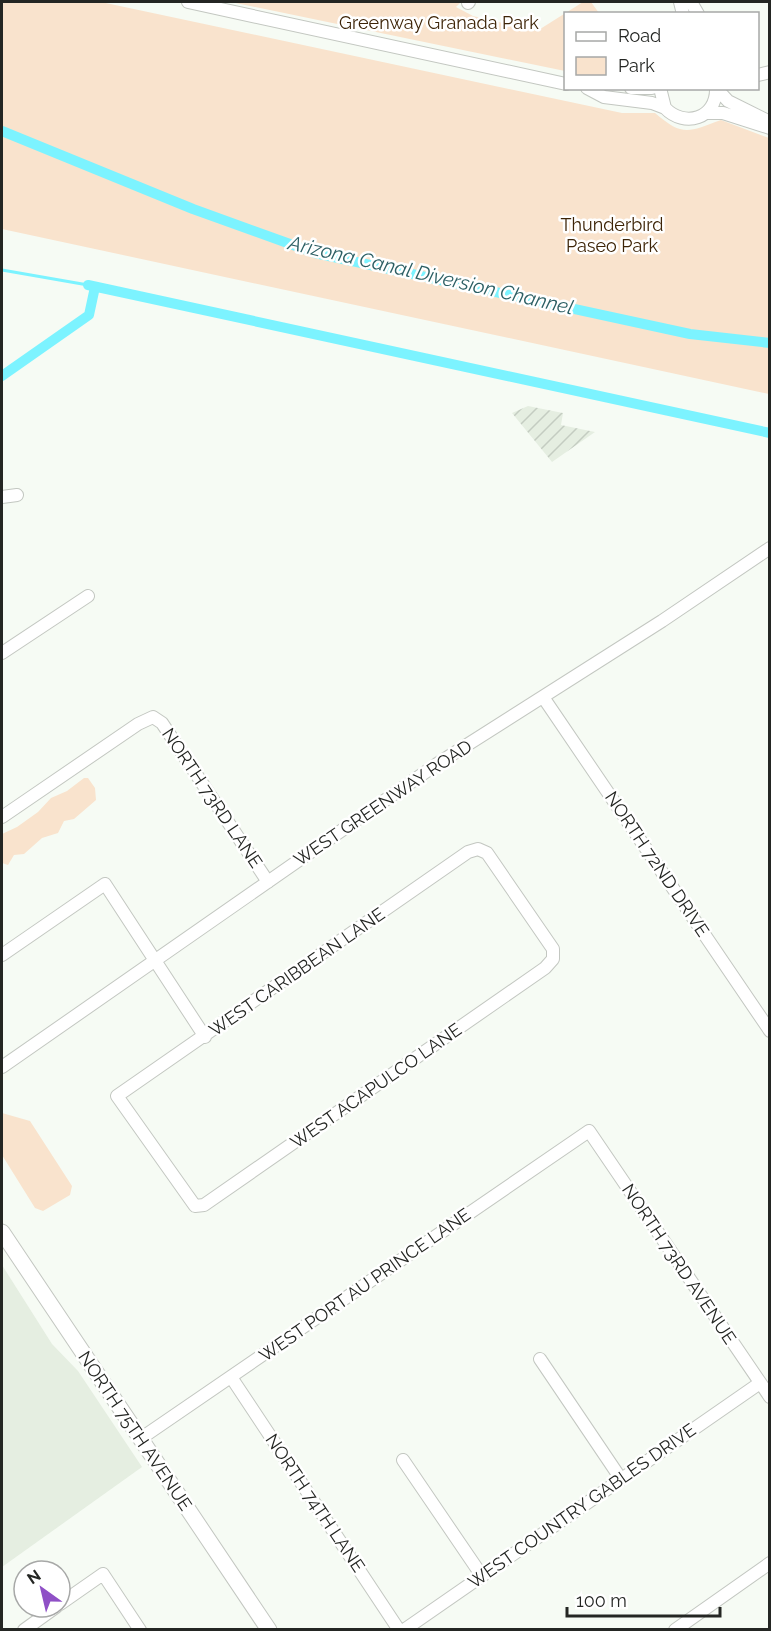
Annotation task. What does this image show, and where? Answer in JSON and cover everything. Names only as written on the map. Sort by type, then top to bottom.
[{"type":"main road","name":"NORTH 75TH AVENUE","points":[[2,1232],[269,1629]]},
{"type":"street","points":[[188,2],[564,84]]},
{"type":"street","points":[[591,90],[604,97],[652,103],[665,108],[680,119],[689,120],[706,113],[723,113],[770,128]]},
{"type":"street","points":[[660,90],[665,108]]},
{"type":"street","points":[[706,113],[714,102],[716,90]]},
{"type":"street","points":[[718,90],[728,101],[770,122]]},
{"type":"street","points":[[2,497],[17,495]]},
{"type":"street","name":"WEST GREENWAY ROAD","points":[[2,1067],[437,764],[662,621],[770,548]]},
{"type":"street","points":[[2,653],[88,596]]},
{"type":"street","name":"NORTH 72ND DRIVE","points":[[543,698],[770,1031]]},
{"type":"street","name":"NORTH 73RD LANE","points":[[2,815],[138,723],[153,717],[162,723],[268,882]]},
{"type":"street","name":"WEST CARIBBEAN LANE","points":[[117,1096],[468,852],[478,849],[488,853],[553,949],[553,959]]},
{"type":"street","points":[[2,955],[105,884],[205,1037]]},
{"type":"street","name":"WEST ACAPULCO LANE","points":[[117,1096],[188,1200],[195,1206],[204,1205],[535,975],[553,959]]},
{"type":"street","name":"WEST PORT AU PRINCE LANE","points":[[140,1439],[589,1131]]},
{"type":"street","name":"NORTH 73RD AVENUE","points":[[589,1131],[770,1397]]},
{"type":"street","points":[[540,1359],[621,1479]]},
{"type":"street","name":"NORTH 74TH LANE","points":[[231,1377],[402,1629]]},
{"type":"street","name":"WEST COUNTRY GABLES DRIVE","points":[[402,1629],[760,1383]]},
{"type":"street","points":[[403,1460],[482,1576]]},
{"type":"street","points":[[675,1629],[770,1563]]},
{"type":"street","points":[[72,1596],[103,1574],[140,1629]]},
{"type":"street","points":[[24,1629],[39,1619]]},
{"type":"shaded area","points":[[528,406],[563,413],[561,425],[595,432],[552,462],[512,413]]},
{"type":"shaded area","points":[[2,1265],[52,1344],[78,1371],[142,1467],[2,1567]]},
{"type":"green space","name":"Thunderbird Paseo Park","points":[[2,2],[101,2],[622,113],[655,113],[679,129],[693,129],[721,120],[769,138],[769,394],[2,229]]},
{"type":"green space","name":"Greenway Granada Park","points":[[231,2],[461,2],[456,7],[473,16],[537,31],[564,14],[564,71]]},
{"type":"green space","name":"Greenway Granada Park","points":[[583,2],[591,2],[598,12],[567,12]]},
{"type":"green space","points":[[84,778],[88,778],[95,788],[96,800],[74,819],[64,821],[58,833],[42,838],[24,854],[14,855],[8,865],[2,863],[2,834],[17,827],[38,812],[51,798],[67,791]]},
{"type":"green space","points":[[2,1113],[30,1121],[72,1186],[70,1195],[43,1211],[35,1208],[2,1155]]},
{"type":"waterway","name":"Arizona Canal Diversion Channel","points":[[2,131],[193,209],[315,253],[690,334],[770,343]]},
{"type":"waterway","points":[[2,270],[88,285]]},
{"type":"waterway","points":[[88,285],[770,433]]},
{"type":"waterway","points":[[2,376],[89,315],[95,287]]}]
